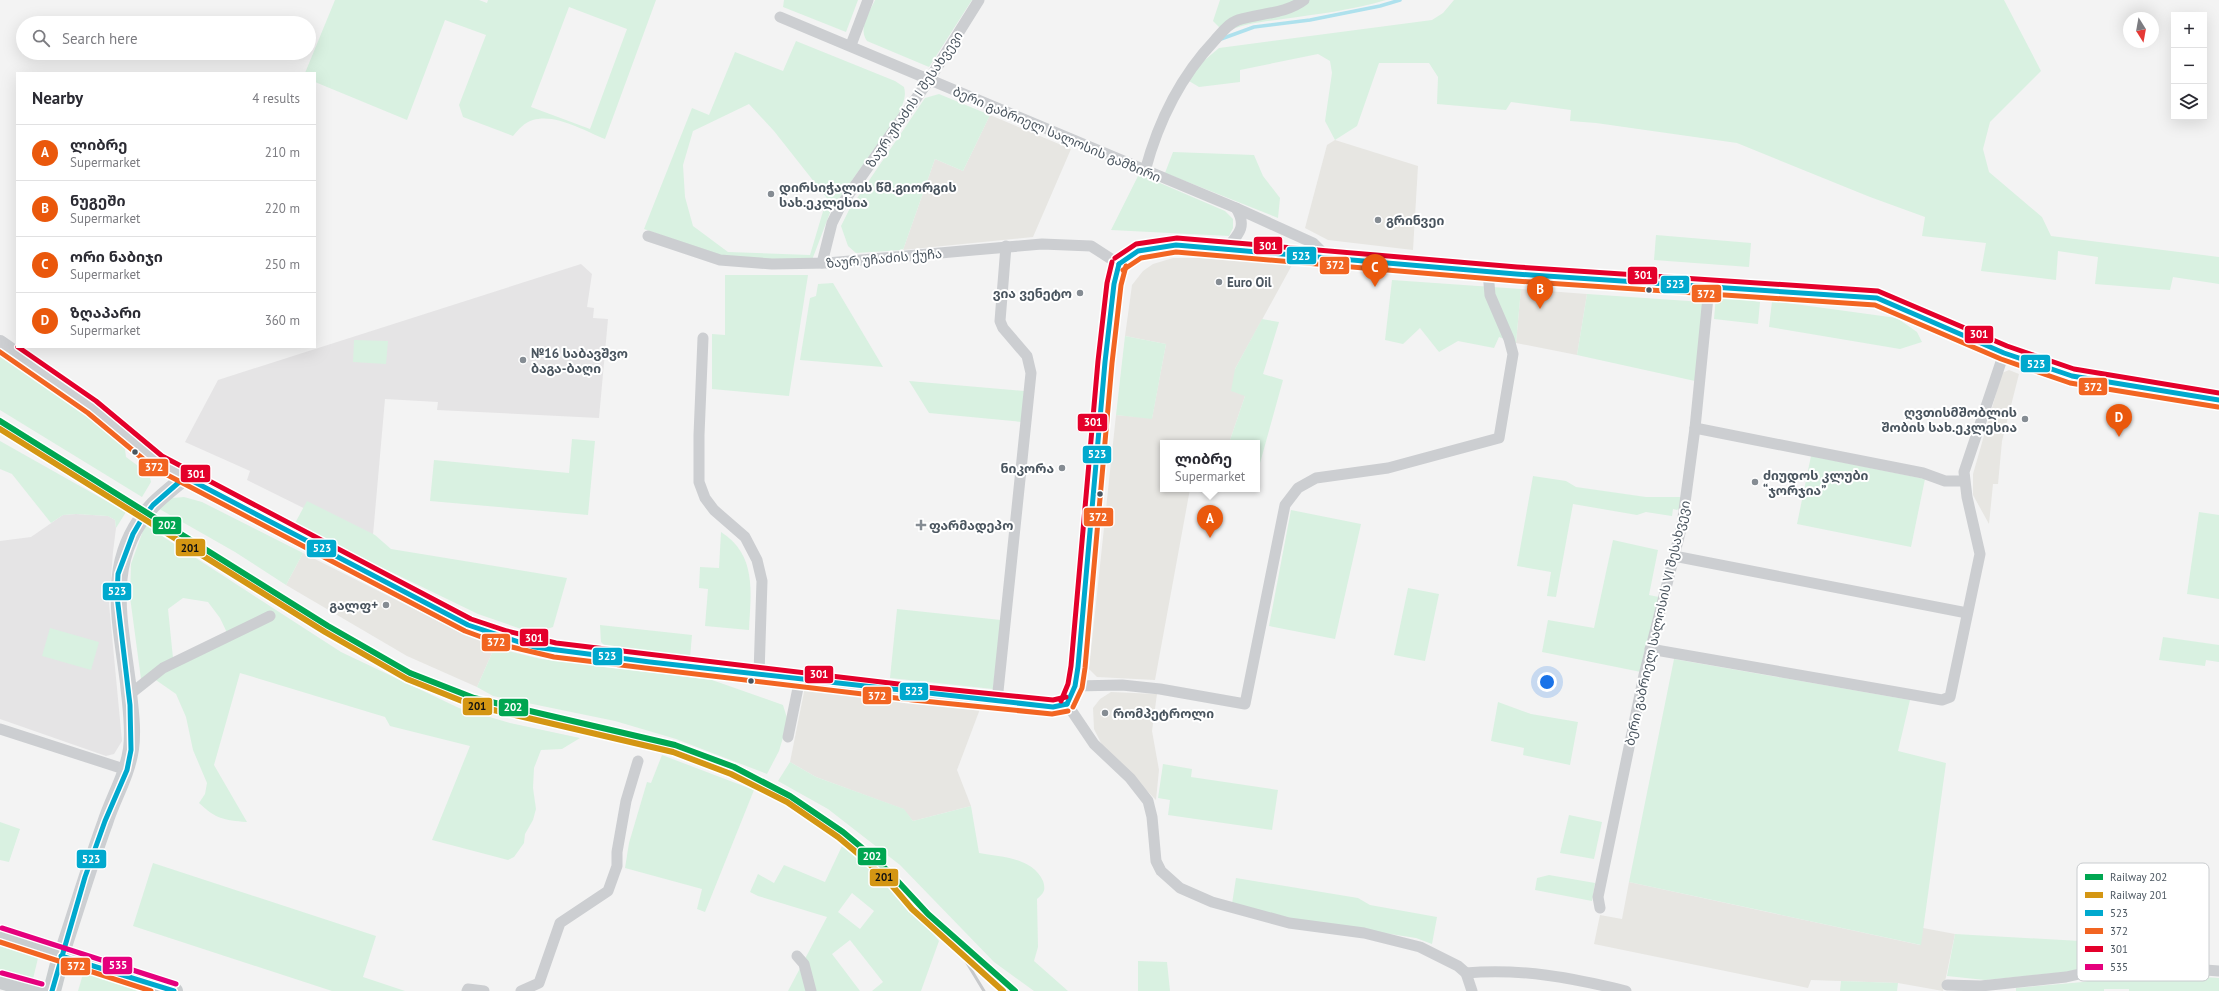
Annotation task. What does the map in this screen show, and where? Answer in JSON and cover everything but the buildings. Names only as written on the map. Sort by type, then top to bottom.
[{"type":"main road","points":[[0,343],[92,407],[158,462],[468,625],[505,638],[534,647],[561,651],[1053,707],[1067,704],[1075,686],[1105,362],[1114,284],[1119,264],[1138,251],[1176,245],[1488,272],[1877,298],[2004,353],[2072,376],[2219,400]]},
{"type":"main road","points":[[52,991],[61,956],[105,821],[127,770],[132,738],[129,695],[117,596],[118,574],[133,534],[140,522],[153,505],[185,477]]},
{"type":"main road","points":[[0,935],[61,956],[174,991]]},
{"type":"main road","points":[[0,980],[40,991]]},
{"type":"street","points":[[851,45],[868,0]]},
{"type":"street","name":"ზაურ უჩაძის I შესახვევი","points":[[822,263],[832,223],[840,207],[928,80],[979,0]]},
{"type":"street","points":[[1145,171],[1153,140],[1174,94],[1201,55],[1221,32],[1236,21],[1296,7],[1304,0]]},
{"type":"street","name":"ბერი გაბრიელ სალოსის გამზირი","points":[[780,17],[851,45],[928,80],[1236,208],[1313,243],[1329,259]]},
{"type":"street","points":[[1225,250],[1240,232],[1242,218],[1236,208]]},
{"type":"street","name":"ზაურ უჩაძის ქუჩა","points":[[648,236],[720,260],[772,264],[822,263],[1042,244],[1091,246],[1119,264]]},
{"type":"street","points":[[997,701],[1031,373],[1027,356],[1003,328],[1000,321],[1006,246]]},
{"type":"street","points":[[1075,686],[1122,686],[1160,689],[1245,704],[1286,506],[1298,488],[1316,478],[1328,475],[1388,468],[1499,438],[1513,354],[1510,339],[1490,295],[1488,272]]},
{"type":"street","name":"ბერი გაბრიელ სალოსის VI შესახვევი","points":[[1600,908],[1597,903],[1599,891],[1650,649],[1682,525],[1695,428],[1709,287]]},
{"type":"street","points":[[703,338],[699,428],[699,482],[705,498],[714,510],[745,537],[757,560],[762,581],[759,674]]},
{"type":"street","points":[[1650,649],[1942,700],[1950,697],[1980,554],[1964,481],[1967,460],[2004,353]]},
{"type":"street","points":[[1695,428],[1923,473],[1945,481],[1964,481]]},
{"type":"street","points":[[1674,556],[1967,613]]},
{"type":"street","points":[[129,695],[163,668],[270,616]]},
{"type":"street","points":[[788,737],[800,678]]},
{"type":"street","points":[[1067,704],[1094,744],[1130,778],[1148,801],[1152,817],[1156,861],[1161,871],[1180,888],[1212,902],[1289,923],[1364,933],[1414,946],[1442,957],[1458,966],[1466,973],[1472,991]]},
{"type":"street","points":[[0,729],[127,770]]},
{"type":"street","points":[[521,991],[539,983],[560,923],[608,891],[617,866],[616,852],[626,801],[638,761]]},
{"type":"street","points":[[797,956],[804,964],[811,991]]},
{"type":"street","points":[[2209,970],[2219,971]]},
{"type":"street","points":[[1466,973],[1490,971],[1531,972],[1626,991]]},
{"type":"street","points":[[1947,985],[1981,986],[2077,975]]},
{"type":"street","points":[[467,991],[468,989],[484,991]]},
{"type":"shaded area","points":[[990,115],[1071,149],[1033,237],[903,250],[935,159],[963,171]]},
{"type":"shaded area","points":[[1335,140],[1418,166],[1413,250],[1328,240],[1305,228],[1327,145]]},
{"type":"shaded area","points":[[1173,258],[1202,258],[1292,265],[1235,369],[1245,396],[1230,440],[1160,440],[1160,492],[1189,492],[1155,680],[1097,677],[1089,669],[1116,415],[1152,418],[1166,344],[1125,336],[1132,285],[1143,271],[1153,264]]},
{"type":"shaded area","points":[[581,264],[592,274],[587,307],[594,308],[593,318],[608,319],[599,418],[437,410],[438,402],[385,399],[373,535],[352,532],[247,480],[250,471],[185,442],[218,380]]},
{"type":"shaded area","points":[[1521,289],[1587,294],[1577,355],[1516,343]]},
{"type":"shaded area","points":[[2009,370],[2019,374],[2002,441],[1998,484],[1993,484],[1989,524],[1973,495],[1973,474],[2002,373]]},
{"type":"shaded area","points":[[76,514],[108,516],[115,520],[116,528],[109,604],[122,741],[114,754],[106,756],[0,719],[0,541],[31,537],[63,515]]},
{"type":"shaded area","points":[[303,553],[440,622],[500,649],[492,653],[477,687],[407,656],[286,585]]},
{"type":"shaded area","points":[[805,687],[980,709],[957,770],[971,806],[913,821],[903,809],[816,777],[790,762]]},
{"type":"shaded area","points":[[1111,692],[1157,694],[1152,731],[1159,770],[1156,800],[1102,745],[1094,729],[1093,708],[1100,699]]},
{"type":"shaded area","points":[[1629,882],[1920,945],[1923,928],[1955,934],[1943,991],[1898,983],[1811,980],[1808,988],[1594,944],[1600,915],[1622,919]]},
{"type":"green space","points":[[335,0],[479,0],[487,3],[488,0],[656,0],[605,139],[570,124],[551,119],[542,118],[527,122],[513,136],[463,117],[459,105],[486,35],[445,20],[407,120],[316,82],[316,72],[305,72],[310,60],[316,60],[316,46]],"holes":[[[569,7],[627,29],[590,129],[531,107]]]},
{"type":"green space","points":[[784,0],[858,0],[846,32],[783,7]]},
{"type":"green space","points":[[875,0],[972,0],[929,67],[867,41],[864,31],[865,20]]},
{"type":"green space","points":[[1220,0],[1386,0],[1335,11],[1253,23],[1225,33],[1213,21]]},
{"type":"green space","points":[[1454,0],[2004,0],[2041,71],[1990,122],[1983,149],[1989,172],[2042,217],[2051,236],[2219,257],[2219,284],[2173,277],[2170,290],[2095,284],[2098,257],[2058,251],[2056,280],[1981,271],[1986,243],[1922,236],[1925,217],[1870,197],[1737,143],[1596,123],[1570,121],[1571,110],[1511,102],[1506,110],[1437,104],[1438,77],[1429,63],[1379,63],[1357,126],[1335,140],[1325,121],[1332,73],[1330,61],[1318,54],[1240,70],[1240,82],[1199,87],[1189,81],[1194,69],[1219,48],[1432,20],[1443,13]]},
{"type":"green space","points":[[796,41],[895,81],[904,87],[905,91],[904,101],[898,115],[831,210],[812,260],[750,259],[719,255],[644,229],[692,108],[709,115],[735,52],[783,71]],"holes":[[[749,104],[774,131],[830,202],[824,208],[810,255],[728,252],[693,226],[685,197],[683,165],[693,131]]]},
{"type":"green space","points":[[939,94],[990,115],[963,171],[935,159],[903,250],[856,253],[848,246],[841,226],[849,210],[925,98]]},
{"type":"green space","points":[[1173,152],[1254,155],[1263,176],[1280,198],[1278,218],[1165,173]]},
{"type":"green space","points":[[1139,174],[1225,211],[1233,219],[1233,228],[1229,236],[1111,230]]},
{"type":"green space","points":[[1656,235],[1751,243],[1749,267],[1654,260]]},
{"type":"green space","points":[[725,275],[808,275],[789,396],[712,389],[712,334],[725,335]]},
{"type":"green space","points":[[1392,280],[1521,289],[1516,343],[1499,337],[1494,348],[1458,341],[1439,352],[1420,328],[1403,344],[1385,340]]},
{"type":"green space","points":[[833,283],[883,367],[800,360],[810,298],[816,296],[818,284]]},
{"type":"green space","points":[[1587,294],[1703,302],[1695,381],[1577,355]]},
{"type":"green space","points":[[1716,296],[1760,302],[1758,324],[1714,319]]},
{"type":"green space","points":[[1772,301],[1897,318],[1917,332],[1922,342],[1900,349],[1769,327]]},
{"type":"green space","points":[[1262,319],[1279,322],[1263,374],[1283,380],[1260,463],[1260,440],[1230,440],[1245,396],[1231,391],[1235,369]]},
{"type":"green space","points":[[1125,336],[1166,344],[1152,419],[1116,415]]},
{"type":"green space","points":[[354,340],[388,341],[386,364],[353,362]]},
{"type":"green space","points":[[0,352],[103,425],[124,442],[126,457],[149,474],[151,482],[142,497],[0,410]]},
{"type":"green space","points":[[909,381],[1024,391],[1022,422],[929,413]]},
{"type":"green space","points":[[572,439],[595,441],[588,515],[430,501],[434,460],[569,473]]},
{"type":"green space","points":[[0,441],[126,512],[116,528],[115,520],[108,516],[76,514],[63,515],[51,523],[12,474],[0,469]]},
{"type":"green space","points":[[1811,456],[1925,479],[1911,547],[1797,524]]},
{"type":"green space","points":[[1533,476],[1566,481],[1576,487],[1646,497],[1683,497],[1681,507],[1677,510],[1673,509],[1672,516],[1646,512],[1637,515],[1573,504],[1556,597],[1547,596],[1551,572],[1517,566]]},
{"type":"green space","points":[[184,497],[202,502],[303,553],[286,585],[235,552],[156,507],[172,498]]},
{"type":"green space","points":[[307,501],[375,535],[391,549],[567,578],[553,627],[540,631],[527,631],[478,614],[294,525]]},
{"type":"green space","points":[[1291,510],[1361,524],[1335,639],[1269,626]]},
{"type":"green space","points":[[2199,512],[2219,515],[2219,599],[2187,594]]},
{"type":"green space","points":[[145,525],[341,652],[459,708],[510,723],[580,738],[562,749],[541,750],[534,768],[533,788],[536,809],[533,820],[525,834],[524,843],[514,857],[508,860],[432,840],[470,746],[390,726],[385,717],[240,673],[214,765],[247,822],[220,818],[215,816],[199,803],[205,794],[207,783],[193,750],[186,717],[176,694],[153,678],[230,639],[220,618],[208,602],[183,598],[168,609],[173,658],[141,679],[130,597],[131,564]]},
{"type":"green space","points":[[721,532],[733,541],[741,552],[746,563],[751,588],[749,630],[705,626],[708,589],[699,588],[700,567],[719,568]]},
{"type":"green space","points":[[1613,540],[1658,550],[1649,595],[1659,597],[1641,672],[1542,652],[1548,620],[1594,628]]},
{"type":"green space","points":[[1408,588],[1439,594],[1425,661],[1394,655]]},
{"type":"green space","points":[[897,609],[1001,620],[993,689],[890,678]]},
{"type":"green space","points":[[600,625],[692,635],[690,658],[606,647],[601,642]]},
{"type":"green space","points":[[50,628],[99,642],[91,670],[42,656]]},
{"type":"green space","points":[[2163,637],[2219,645],[2219,662],[2206,660],[2205,666],[2159,660]]},
{"type":"green space","points":[[500,649],[541,659],[712,680],[783,705],[788,721],[779,751],[767,774],[676,739],[615,721],[493,696],[477,687],[492,653]]},
{"type":"green space","points":[[1674,659],[1910,700],[1898,751],[1946,763],[1921,945],[1629,882]]},
{"type":"green space","points":[[1498,702],[1531,714],[1578,722],[1570,765],[1523,755],[1524,748],[1491,741]]},
{"type":"green space","points":[[662,755],[754,790],[705,912],[697,909],[702,889],[625,868],[629,843],[647,782],[651,783]]},
{"type":"green space","points":[[790,762],[816,777],[904,809],[913,821],[971,806],[979,853],[1006,857],[1024,863],[1038,873],[1043,881],[1044,891],[1037,899],[1038,947],[1034,961],[1068,991],[1034,991],[994,962],[900,865],[828,809],[778,781]]},
{"type":"green space","points":[[1163,764],[1192,769],[1191,777],[1278,790],[1272,830],[1168,815],[1170,800],[1158,798]]},
{"type":"green space","points":[[1569,815],[1602,822],[1594,859],[1560,853]]},
{"type":"green space","points":[[0,822],[20,829],[9,862],[0,860]]},
{"type":"green space","points":[[842,846],[882,878],[917,915],[939,941],[921,991],[872,991],[883,982],[850,940],[832,954],[860,991],[788,991],[827,917],[758,896],[750,892],[758,874],[774,883],[784,865],[825,882]],"holes":[[[852,893],[874,911],[860,929],[838,912]]]},
{"type":"green space","points":[[153,863],[376,936],[363,977],[405,991],[332,991],[133,926]]},
{"type":"green space","points":[[1549,875],[1595,883],[1592,901],[1535,890],[1537,878]]},
{"type":"green space","points":[[1236,878],[1358,898],[1370,905],[1437,917],[1432,944],[1416,938],[1287,918],[1232,904]]},
{"type":"green space","points":[[1955,934],[2077,941],[2077,969],[2066,972],[1985,980],[1947,976]]},
{"type":"green space","points":[[0,946],[38,958],[33,979],[30,981],[0,972]]},
{"type":"green space","points":[[1138,961],[1167,962],[1170,991],[1138,991]]},
{"type":"green space","points":[[87,973],[144,991],[78,991],[83,974]]},
{"type":"green space","points":[[2209,977],[2219,978],[2219,991],[2129,991],[2129,989],[2104,989],[2104,991],[2016,991],[2016,988],[2083,982],[2209,981]]},
{"type":"green space","points":[[1841,981],[1898,983],[1897,991],[1840,991]]},
{"type":"waterway","points":[[1221,39],[1254,27],[1310,20],[1380,6],[1400,0]]},
{"type":"railway","points":[[933,917],[964,958],[984,991]]},
{"type":"rail line","name":"202","points":[[0,421],[328,626],[410,673],[474,698],[675,745],[734,767],[790,796],[843,832],[867,852],[890,873],[928,914],[1015,991]]},
{"type":"rail line","name":"201","points":[[0,429],[325,632],[407,679],[472,705],[673,752],[731,774],[787,802],[838,837],[862,857],[889,882],[912,909],[1003,991]]},
{"type":"transit line","name":"301","points":[[1115,258],[1136,244],[1177,238],[1517,267],[1878,291],[2007,346],[2074,369],[2219,393]]},
{"type":"transit line","name":"523","points":[[1119,264],[1138,251],[1176,245],[1516,274],[1877,298],[2004,353],[2072,376],[2219,400]]},
{"type":"transit line","name":"372","points":[[1123,270],[1141,258],[1176,252],[1516,281],[1875,305],[2001,359],[2070,383],[2218,407]]},
{"type":"transit line","name":"301","points":[[1061,701],[1068,684],[1071,666],[1098,361],[1107,283],[1112,262]]},
{"type":"transit line","name":"523","points":[[1067,704],[1075,686],[1078,667],[1105,362],[1114,284],[1119,264]]},
{"type":"transit line","name":"372","points":[[1073,707],[1082,688],[1085,668],[1112,363],[1121,285],[1126,266]]},
{"type":"transit line","name":"301","points":[[19,348],[96,401],[162,456],[471,619],[507,631],[556,643],[915,686],[1053,700],[1066,697]]},
{"type":"transit line","name":"372","points":[[0,352],[88,413],[154,468],[465,631],[503,645],[554,657],[913,700],[1052,714],[1068,711]]},
{"type":"transit line","name":"523","points":[[185,477],[468,625],[534,647],[650,662],[1053,707],[1067,704]]},
{"type":"transit line","name":"523","points":[[52,991],[85,877],[105,821],[127,770],[131,750],[130,705],[117,596],[118,574],[133,534],[140,522],[153,505],[185,477]]},
{"type":"transit line","name":"535","points":[[2,928],[176,984]]},
{"type":"transit line","name":"372","points":[[0,942],[151,991]]},
{"type":"transit line","name":"523","points":[[61,956],[174,991]]},
{"type":"transit line","name":"535","points":[[2,973],[42,984]]},
{"type":"place","name":"დირსიჭალის წმ.გიორგის სახ.ეკლესია","points":[[771,194]]},
{"type":"place","name":"გრინვეი","points":[[1378,220]]},
{"type":"place","name":"Euro Oil","points":[[1219,282]]},
{"type":"place","name":"ორი ნაბიჯი","points":[[1375,287]]},
{"type":"place","name":"ვია ვენეტო","points":[[1080,293]]},
{"type":"place","name":"ნუგეში","points":[[1540,309]]},
{"type":"place","name":"№16 საბავშვო ბაგა-ბაღი","points":[[523,360]]},
{"type":"place","name":"ღვთისმშობლის შობის სახ.ეკლესია","points":[[2025,419]]},
{"type":"place","name":"ზღაპარი","points":[[2119,437]]},
{"type":"place","name":"ნიკორა","points":[[1062,468]]},
{"type":"place","name":"ძიუდოს კლუბი “ჯორჯია”","points":[[1755,482]]},
{"type":"place","name":"ფარმადეპო","points":[[921,525]]},
{"type":"place","name":"ლიბრე","points":[[1210,538]]},
{"type":"place","name":"გალფ+","points":[[386,605]]},
{"type":"place","name":"რომპეტროლი","points":[[1105,713]]}]
